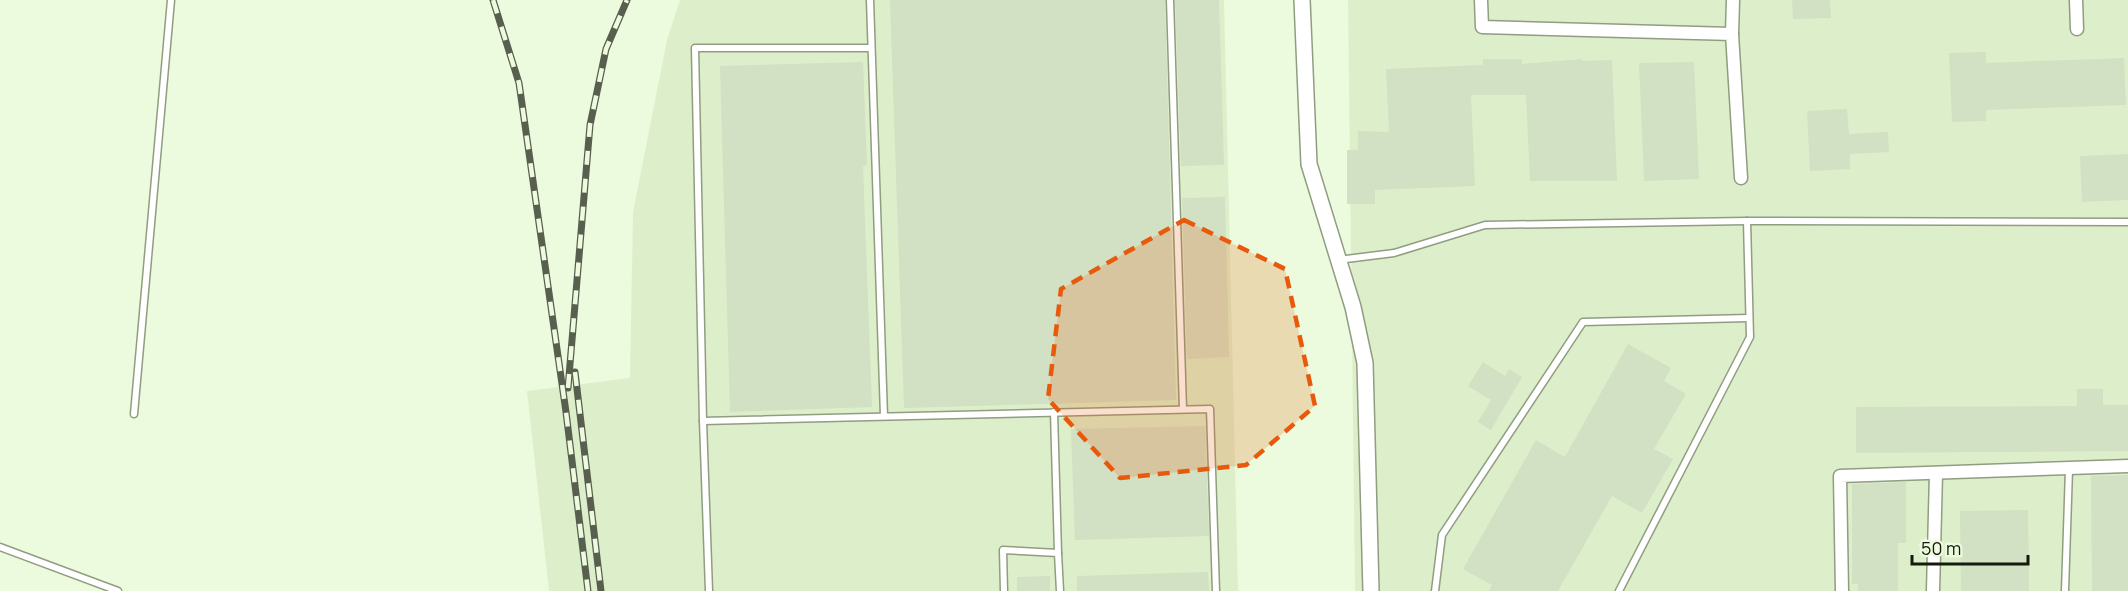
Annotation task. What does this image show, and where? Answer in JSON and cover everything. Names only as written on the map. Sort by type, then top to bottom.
[{"type":"street","points":[[1302,0],[1309,164],[1353,307],[1365,363],[1371,591]]},
{"type":"street","points":[[1481,0],[1482,27],[1732,34]]},
{"type":"street","points":[[1733,0],[1732,34],[1741,178]]},
{"type":"street","points":[[2076,0],[2077,29]]},
{"type":"street","points":[[1842,591],[1840,476],[2128,466]]},
{"type":"street","points":[[1933,591],[1936,473]]},
{"type":"lane","points":[[134,414],[171,0]]},
{"type":"lane","points":[[870,0],[884,416]]},
{"type":"lane","points":[[1170,0],[1183,409]]},
{"type":"lane","points":[[709,591],[695,48],[871,48]]},
{"type":"lane","points":[[1338,260],[1394,253],[1485,225],[1747,221],[2128,222]]},
{"type":"lane","points":[[1619,591],[1750,337],[1747,221]]},
{"type":"lane","points":[[1435,591],[1442,535],[1583,322],[1749,318]]},
{"type":"lane","points":[[703,421],[1210,409],[1216,591]]},
{"type":"lane","points":[[1054,412],[1060,591]]},
{"type":"lane","points":[[2065,591],[2069,469]]},
{"type":"lane","points":[[0,547],[118,591]]},
{"type":"lane","points":[[1004,591],[1003,550],[1059,553]]},
{"type":"highlighted area","points":[[1184,220],[1285,269],[1315,406],[1246,465],[1120,478],[1048,399],[1061,289]]},
{"type":"shaded area","points":[[680,0],[1224,0],[1238,591],[549,591],[527,391],[630,378],[633,212],[667,40]]},
{"type":"shaded area","points":[[1348,0],[2128,0],[2128,591],[1355,591]]},
{"type":"building","points":[[890,0],[1165,0],[1176,400],[904,408]]},
{"type":"building","points":[[1175,0],[1219,0],[1224,165],[1181,166]]},
{"type":"building","points":[[1792,0],[1830,0],[1831,18],[1793,19]]},
{"type":"building","points":[[1986,52],[1986,63],[2124,58],[2126,105],[1986,110],[1986,121],[1952,122],[1949,53]]},
{"type":"building","points":[[1483,59],[1522,59],[1522,64],[1582,59],[1582,61],[1612,60],[1617,181],[1530,181],[1526,95],[1471,95],[1475,186],[1375,190],[1375,204],[1347,204],[1347,150],[1358,150],[1358,131],[1389,132],[1386,69],[1483,65]]},
{"type":"building","points":[[863,62],[867,165],[863,166],[872,407],[730,412],[720,66]]},
{"type":"building","points":[[1694,62],[1699,179],[1644,181],[1639,63]]},
{"type":"building","points":[[1847,109],[1849,134],[1888,132],[1889,152],[1850,154],[1850,169],[1810,171],[1807,111]]},
{"type":"building","points":[[2128,154],[2128,200],[2082,202],[2080,156]]},
{"type":"building","points":[[1225,197],[1229,357],[1187,359],[1182,198]]},
{"type":"building","points":[[1628,344],[1671,368],[1664,381],[1686,394],[1654,449],[1673,459],[1642,513],[1612,496],[1558,591],[1489,591],[1492,585],[1463,569],[1536,440],[1565,457]]},
{"type":"building","points":[[1483,362],[1505,376],[1509,369],[1522,377],[1491,430],[1478,422],[1491,400],[1468,386]]},
{"type":"building","points":[[2077,389],[2103,389],[2103,405],[2128,405],[2128,451],[1856,453],[1856,407],[2077,406]]},
{"type":"building","points":[[1205,426],[1209,536],[1075,540],[1071,429]]},
{"type":"building","points":[[2128,475],[2128,591],[2092,591],[2091,476]]},
{"type":"building","points":[[1906,482],[1906,543],[1898,543],[1898,591],[1858,591],[1858,584],[1852,584],[1852,484]]},
{"type":"building","points":[[2028,510],[2029,591],[1961,591],[1960,511]]},
{"type":"building","points":[[1208,572],[1209,591],[1077,591],[1077,576]]},
{"type":"building","points":[[1050,576],[1050,591],[1017,591],[1017,577]]},
{"type":"railway","points":[[493,0],[519,83],[566,412],[588,591]]},
{"type":"railway","points":[[568,388],[590,125],[606,49],[627,0]]},
{"type":"railway","points":[[575,372],[601,591]]}]
